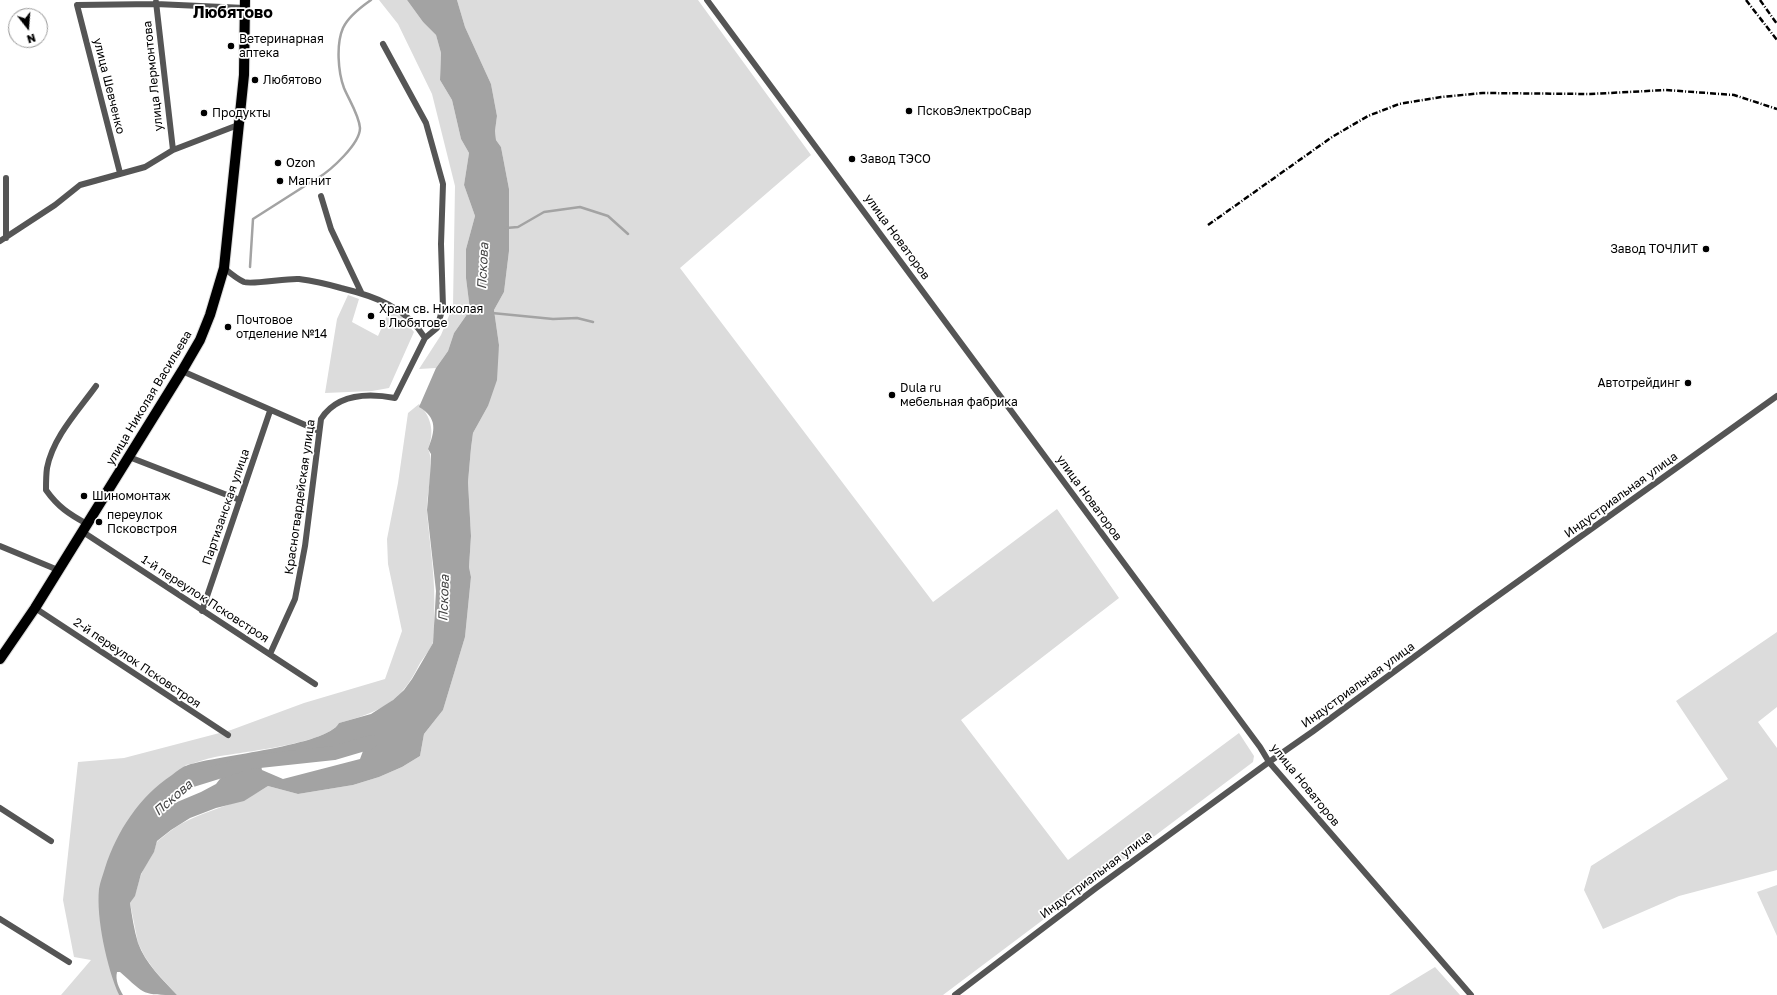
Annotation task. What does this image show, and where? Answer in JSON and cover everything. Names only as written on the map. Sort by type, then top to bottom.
[{"type":"main road","name":"улица Николая Васильева","points":[[0,659],[35,608],[182,371],[200,340],[210,315],[224,268],[244,75],[245,4]]},
{"type":"street","name":"улица Новаторов","points":[[707,0],[1256,741],[1269,762],[1471,995]]},
{"type":"street","points":[[156,2],[245,4]]},
{"type":"street","name":"улица Шевченко","points":[[120,173],[77,5],[156,2]]},
{"type":"street","name":"улица Лермонтова","points":[[156,2],[173,150]]},
{"type":"street","points":[[224,268],[244,282],[249,283],[299,279],[320,282],[361,292],[390,305],[406,315],[425,338],[437,328],[443,307],[441,244],[443,184],[426,123],[383,44]]},
{"type":"street","points":[[0,241],[55,205],[80,185],[145,167],[173,150],[238,125]]},
{"type":"street","points":[[6,178],[6,238]]},
{"type":"street","points":[[321,196],[331,229],[361,292]]},
{"type":"street","name":"Красногвардейская улица","points":[[270,654],[295,599],[305,546],[321,419],[332,405],[354,397],[376,395],[395,398],[425,338]]},
{"type":"street","points":[[182,371],[270,411],[319,431]]},
{"type":"street","name":"1-й переулок Псковстроя","points":[[96,386],[52,450],[47,468],[46,490],[54,501],[85,528],[202,611],[315,684]]},
{"type":"street","name":"Индустриальная улица","points":[[955,995],[1096,888],[1777,396]]},
{"type":"street","name":"Партизанская улица","points":[[202,611],[270,411]]},
{"type":"street","points":[[129,457],[240,500]]},
{"type":"street","points":[[0,546],[58,570]]},
{"type":"street","name":"2-й переулок Псковстроя","points":[[35,608],[228,735]]},
{"type":"street","points":[[0,808],[51,841]]},
{"type":"street","points":[[0,919],[69,962]]},
{"type":"shaded area","points":[[379,0],[407,0],[423,22],[436,35],[441,53],[440,80],[452,100],[461,139],[469,153],[464,185],[475,216],[466,249],[466,278],[470,310],[454,333],[448,351],[436,368],[419,369],[441,335],[453,306],[455,186],[432,94],[398,24]]},
{"type":"shaded area","points":[[457,0],[698,0],[811,155],[680,268],[933,602],[1057,509],[1119,598],[961,720],[1068,860],[1239,733],[1254,756],[1253,762],[943,995],[177,995],[155,971],[145,957],[138,943],[130,903],[136,893],[142,872],[154,852],[158,840],[188,820],[242,799],[268,786],[298,794],[353,785],[379,777],[402,767],[420,756],[424,734],[443,710],[465,637],[471,577],[469,567],[471,536],[468,482],[471,448],[473,433],[488,406],[499,345],[494,310],[504,292],[509,251],[509,189],[501,147],[496,140],[495,131],[497,116],[491,84],[465,27]]},
{"type":"shaded area","points":[[348,295],[359,299],[352,322],[378,336],[389,311],[401,316],[414,332],[389,388],[372,391],[325,393],[337,319]]},
{"type":"shaded area","points":[[419,404],[429,419],[431,425],[431,436],[428,449],[431,471],[427,512],[434,590],[434,636],[431,648],[404,689],[396,698],[377,710],[339,723],[331,730],[301,742],[215,757],[186,765],[100,916],[108,960],[119,995],[61,995],[91,960],[74,957],[63,900],[78,762],[124,758],[231,730],[304,703],[385,679],[402,631],[388,564],[387,539],[398,483],[408,413]]},
{"type":"shaded area","points":[[1777,632],[1777,707],[1758,722],[1777,748],[1777,870],[1679,896],[1603,929],[1584,890],[1591,866],[1728,779],[1676,701]]},
{"type":"shaded area","points":[[1777,885],[1777,936],[1757,892]]},
{"type":"shaded area","points":[[1435,967],[1460,995],[1389,995]]},
{"type":"water","points":[[407,0],[457,0],[465,27],[491,84],[497,116],[495,131],[496,140],[501,147],[509,189],[509,251],[504,292],[494,310],[499,345],[497,380],[488,406],[473,433],[471,448],[468,482],[471,536],[469,567],[471,577],[465,637],[443,710],[424,734],[420,756],[402,767],[379,777],[353,785],[298,794],[268,786],[244,801],[216,808],[190,818],[157,841],[154,852],[141,874],[135,896],[130,903],[135,933],[141,950],[155,971],[177,995],[150,994],[140,989],[120,972],[117,972],[117,981],[123,995],[119,995],[110,971],[103,943],[99,914],[99,889],[105,868],[116,841],[139,804],[160,784],[186,766],[203,761],[294,744],[315,738],[330,731],[339,723],[371,714],[393,700],[404,690],[433,643],[436,591],[427,510],[431,463],[431,454],[428,449],[432,436],[433,425],[429,416],[419,407],[436,368],[448,351],[454,333],[470,310],[466,278],[466,249],[475,216],[464,185],[469,153],[461,139],[452,100],[440,80],[441,53],[436,35],[423,22]],"holes":[[[341,745],[346,745],[363,751],[360,759],[283,779],[262,770],[262,765],[264,762],[269,760],[295,760],[307,757],[320,758],[331,753]],[[221,773],[223,775],[216,784],[170,805],[168,804],[169,799],[191,778]]]},
{"type":"waterway","points":[[318,178],[344,156],[359,134],[360,128],[358,118],[344,88],[340,74],[339,42],[343,28],[351,16],[371,0]]},
{"type":"waterway","points":[[250,267],[253,219],[311,182]]},
{"type":"waterway","points":[[506,228],[518,227],[544,212],[580,207],[608,216],[628,234]]},
{"type":"waterway","points":[[492,313],[553,319],[577,318],[593,322]]},
{"type":"waterway","name":"Пскова","points":[[167,799],[189,781],[250,762],[334,753],[371,742]]},
{"type":"railway","points":[[1746,0],[1777,40]]},
{"type":"railway","points":[[1760,0],[1777,24]]},
{"type":"railway","points":[[1208,225],[1332,137],[1368,116],[1399,104],[1441,97],[1483,93],[1590,94],[1666,90],[1734,95],[1777,109]]},
{"type":"place","name":"Ветеринарная аптека","points":[[231,46]]},
{"type":"place","name":"Любятово","points":[[255,80]]},
{"type":"place","name":"ПсковЭлектроСвар","points":[[909,111]]},
{"type":"place","name":"Продукты","points":[[204,113]]},
{"type":"place","name":"Завод ТЭСО","points":[[852,159]]},
{"type":"place","name":"Ozon","points":[[278,163]]},
{"type":"place","name":"Магнит","points":[[280,181]]},
{"type":"place","name":"Завод ТОЧЛИТ","points":[[1706,249]]},
{"type":"place","name":"Храм св. Николая в Любятове","points":[[371,316]]},
{"type":"place","name":"Почтовое отделение №14","points":[[228,327]]},
{"type":"place","name":"Автотрейдинг","points":[[1688,383]]},
{"type":"place","name":"Dula ru мебельная фабрика","points":[[892,395]]},
{"type":"place","name":"Шиномонтаж","points":[[84,496]]},
{"type":"place","name":"переулок Псковстроя","points":[[99,522]]},
{"type":"district","name":"Любятово","points":[[233,13]]}]
